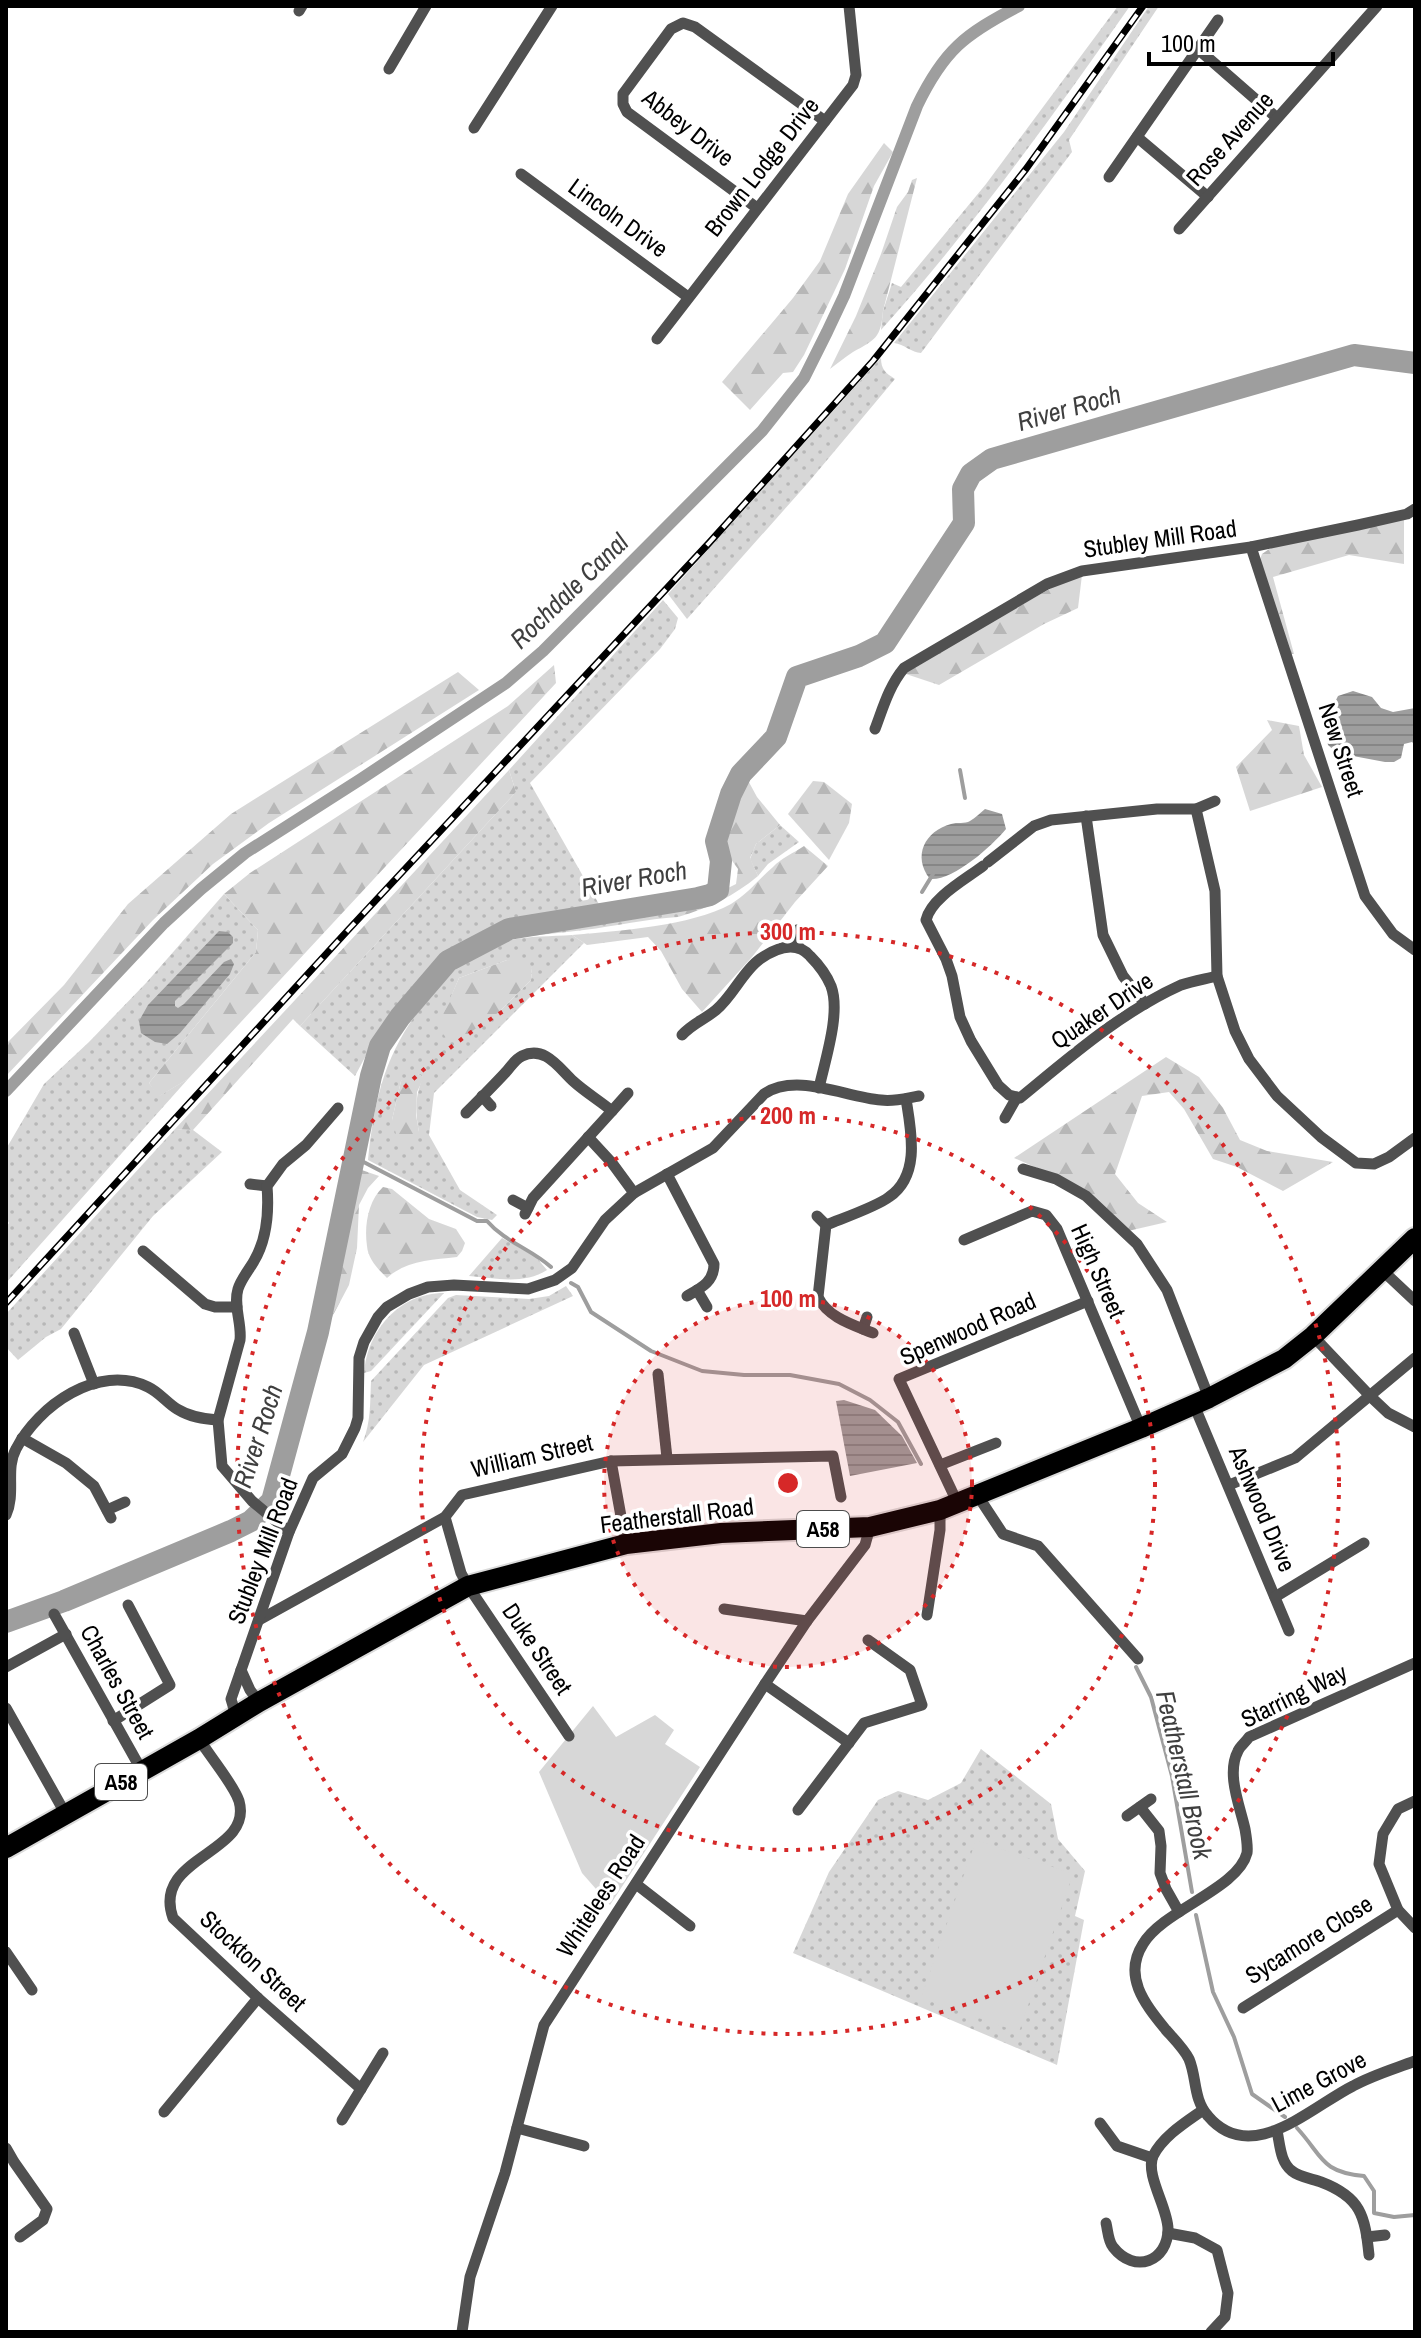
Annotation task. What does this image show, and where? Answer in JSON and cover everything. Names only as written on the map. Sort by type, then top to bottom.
[{"type":"highway","name":"A58","points":[[1382,1270],[1415,1238]]},
{"type":"highway","name":"Featherstall Road","points":[[236,1716],[468,1586],[626,1544],[721,1533],[870,1527],[949,1507],[978,1496],[1202,1401],[1284,1359],[1313,1336],[1382,1270]]},
{"type":"highway","name":"A58","points":[[6,1848],[236,1716]]},
{"type":"street","points":[[389,69],[426,6]]},
{"type":"street","points":[[474,128],[552,6]]},
{"type":"street","name":"Brown Lodge Drive","points":[[657,339],[846,95],[856,75],[849,6]]},
{"type":"street","name":"Rose Avenue","points":[[1179,229],[1377,6]]},
{"type":"street","points":[[1109,177],[1218,20]]},
{"type":"street","name":"Abbey Drive","points":[[757,208],[627,112],[623,104],[623,94],[671,29],[683,23],[695,27],[825,121]]},
{"type":"street","points":[[1198,49],[1277,118]]},
{"type":"street","points":[[1137,137],[1208,197]]},
{"type":"street","name":"Lincoln Drive","points":[[521,174],[688,297]]},
{"type":"street","name":"Stubley Mill Road","points":[[875,729],[889,690],[904,668],[1047,584],[1082,571],[1251,547],[1407,514],[1415,509]]},
{"type":"street","name":"New Street","points":[[1251,547],[1365,896],[1393,934],[1415,950]]},
{"type":"street","points":[[1005,1118],[1018,1098],[998,1085],[971,1041],[960,1017],[946,959],[926,920],[928,913],[936,902],[1034,826],[1051,820],[1086,816],[1157,809],[1196,809],[1215,801]]},
{"type":"street","points":[[1196,809],[1215,891],[1217,976],[1235,1031],[1249,1059],[1277,1096],[1321,1137],[1356,1163],[1374,1164],[1415,1138]]},
{"type":"street","points":[[1086,816],[1103,935],[1123,976],[1145,1004]]},
{"type":"street","points":[[797,930],[798,947]]},
{"type":"street","points":[[682,1035],[693,1023],[718,1008],[758,960],[778,949],[798,947],[806,951],[823,970],[834,1001],[819,1088]]},
{"type":"street","name":"Quaker Drive","points":[[1018,1098],[1145,1004],[1184,984],[1217,976]]},
{"type":"street","points":[[466,1113],[487,1101],[522,1050],[543,1054],[553,1060],[612,1111]]},
{"type":"street","name":"Stubley Mill Road","points":[[236,1716],[231,1699],[289,1532],[313,1478],[342,1454],[352,1437],[358,1418],[359,1358],[371,1327],[387,1307],[428,1287],[454,1285],[528,1289],[555,1280],[572,1268],[605,1220],[634,1193],[713,1148],[772,1088],[792,1083],[885,1101],[919,1096]]},
{"type":"street","points":[[513,1200],[527,1211],[533,1198],[628,1093]]},
{"type":"street","points":[[868,1326],[837,1317],[812,1299],[822,1220],[889,1198],[901,1185],[911,1161],[913,1143],[906,1099]]},
{"type":"street","points":[[289,1532],[252,1501],[222,1466],[218,1420],[240,1340],[238,1289],[257,1258],[261,1244],[269,1205],[267,1186],[283,1164],[331,1126],[338,1108]]},
{"type":"street","points":[[588,1137],[634,1193]]},
{"type":"street","name":"Ashwood Drive","points":[[1023,1169],[1056,1179],[1086,1196],[1137,1244],[1167,1290],[1229,1485],[1289,1631]]},
{"type":"street","points":[[667,1174],[714,1264],[709,1282],[692,1293],[707,1307]]},
{"type":"street","points":[[250,1184],[267,1186]]},
{"type":"street","name":"High Street","points":[[964,1240],[1032,1211],[1046,1215],[1057,1229],[1141,1428]]},
{"type":"street","points":[[143,1251],[158,1257],[205,1304],[237,1307]]},
{"type":"street","points":[[1382,1270],[1415,1301]]},
{"type":"street","name":"Spenwood Road","points":[[949,1507],[940,1465],[899,1379],[1088,1301]]},
{"type":"street","points":[[74,1333],[94,1384]]},
{"type":"street","points":[[1313,1336],[1388,1413],[1415,1427]]},
{"type":"street","points":[[1229,1485],[1295,1458],[1415,1358]]},
{"type":"street","points":[[658,1374],[667,1458]]},
{"type":"street","points":[[6,1515],[11,1499],[13,1453],[22,1438],[46,1409],[94,1384],[132,1381],[150,1388],[189,1415],[218,1420]]},
{"type":"street","points":[[22,1438],[66,1463],[94,1486],[109,1514],[125,1502]]},
{"type":"street","points":[[940,1465],[996,1443]]},
{"type":"street","name":"William Street","points":[[259,1620],[445,1517],[462,1495],[611,1461],[833,1456],[841,1497]]},
{"type":"street","points":[[611,1461],[626,1544]]},
{"type":"street","points":[[978,1496],[1003,1534],[1038,1546],[1138,1659]]},
{"type":"street","points":[[927,1615],[940,1530],[949,1507]]},
{"type":"street","name":"Duke Street","points":[[445,1517],[461,1573],[468,1586],[569,1736]]},
{"type":"street","name":"Whitelees Road","points":[[462,2332],[470,2277],[505,2173],[544,2025],[807,1621],[865,1545],[870,1527]]},
{"type":"street","points":[[1275,1597],[1364,1543]]},
{"type":"street","points":[[113,1721],[170,1685],[128,1605]]},
{"type":"street","points":[[724,1609],[807,1621]]},
{"type":"street","name":"Charles Street","points":[[54,1614],[142,1771]]},
{"type":"street","points":[[6,1667],[66,1634]]},
{"type":"street","points":[[798,1810],[864,1723],[922,1705],[910,1670],[868,1640]]},
{"type":"street","name":"Starring Way","points":[[1203,2110],[1188,2056],[1143,2002],[1136,1979],[1136,1966],[1143,1944],[1179,1912],[1233,1875],[1247,1853],[1233,1774],[1237,1752],[1249,1737],[1415,1663]]},
{"type":"street","points":[[241,1670],[259,1702]]},
{"type":"street","points":[[765,1684],[849,1743]]},
{"type":"street","points":[[6,1708],[65,1813]]},
{"type":"street","name":"Stockton Street","points":[[199,1739],[238,1798],[241,1811],[238,1826],[228,1837],[174,1880],[169,1893],[173,1918],[361,2089]]},
{"type":"street","points":[[1127,1816],[1151,1799]]},
{"type":"street","points":[[1415,1801],[1398,1809],[1383,1834],[1379,1864],[1398,1910],[1415,1928]]},
{"type":"street","points":[[1140,1807],[1159,1831],[1160,1873],[1179,1912]]},
{"type":"street","points":[[636,1884],[690,1926]]},
{"type":"street","name":"Sycamore Close","points":[[1243,2008],[1398,1910]]},
{"type":"street","points":[[7,1956],[32,1990]]},
{"type":"street","points":[[164,2112],[258,1998]]},
{"type":"street","points":[[342,2120],[383,2053]]},
{"type":"street","name":"Lime Grove","points":[[1203,2110],[1225,2131],[1255,2136],[1277,2131],[1351,2086],[1415,2061]]},
{"type":"street","points":[[1106,2223],[1111,2245],[1136,2264],[1146,2263],[1162,2250],[1168,2233],[1167,2216],[1152,2174],[1152,2158],[1174,2131],[1203,2110]]},
{"type":"street","points":[[1100,2123],[1117,2146],[1152,2158]]},
{"type":"street","points":[[517,2128],[584,2146]]},
{"type":"street","points":[[1277,2131],[1282,2159],[1292,2172],[1349,2196],[1365,2222],[1369,2255]]},
{"type":"street","points":[[6,2148],[47,2209],[43,2220],[20,2237]]},
{"type":"street","points":[[1168,2233],[1195,2238],[1217,2250],[1228,2293],[1225,2317],[1211,2332]]},
{"type":"street","points":[[1367,2237],[1385,2235]]},
{"type":"green space","points":[[1118,6],[1130,6],[979,212],[881,330],[892,283],[901,287],[986,184]]},
{"type":"green space","points":[[1149,6],[1159,6],[1069,140],[1072,152],[921,353],[894,343],[1064,132]]},
{"type":"green space","points":[[884,143],[893,152],[874,186],[845,269],[804,355],[793,372],[783,373],[750,410],[722,382],[820,261],[848,194]]},
{"type":"green space","points":[[917,178],[881,327],[872,341],[830,369],[856,316],[897,207],[912,180]]},
{"type":"green space","points":[[881,358],[885,371],[895,379],[687,619],[668,594]]},
{"type":"green space","points":[[1404,519],[1404,564],[1349,555],[1273,577],[1294,654],[1290,654],[1259,562],[1262,554],[1272,547]]},
{"type":"green space","points":[[1082,575],[1078,608],[1044,624],[939,685],[906,674],[910,668],[1062,582]]},
{"type":"green space","points":[[663,600],[678,618],[675,629],[660,649],[530,783],[600,906],[518,918],[481,934],[437,961],[379,1031],[355,1076],[300,1026],[516,792],[509,770]]},
{"type":"green space","points":[[554,665],[556,683],[188,1079],[158,1097],[149,1083],[256,952],[258,930],[224,894],[250,873],[508,706]]},
{"type":"green space","points":[[458,672],[479,690],[269,823],[213,864],[153,920],[6,1076],[6,1044],[64,985],[128,904],[231,814]]},
{"type":"green space","points":[[1267,720],[1299,726],[1304,755],[1322,787],[1250,811],[1236,767],[1272,730]]},
{"type":"green space","points":[[509,770],[516,792],[300,1026],[293,1019],[193,1130],[175,1129]]},
{"type":"green space","points":[[744,773],[757,797],[780,825],[756,844],[750,858],[758,876],[721,901],[678,917],[678,907],[708,898],[736,884],[738,869],[721,837]]},
{"type":"green space","points":[[813,781],[824,782],[852,804],[849,823],[829,860],[788,814]]},
{"type":"green space","points":[[780,825],[799,842],[768,864],[758,876],[750,859],[756,844]]},
{"type":"green space","points":[[804,846],[828,866],[702,1012],[682,989],[661,951],[648,937],[587,945],[572,935],[654,926],[715,911],[737,900],[776,864]]},
{"type":"green space","points":[[224,894],[258,930],[256,952],[149,1083],[159,1096],[188,1079],[6,1283],[6,1227],[9,1223],[6,1218],[6,1149],[44,1084],[146,983]]},
{"type":"green space","points":[[678,907],[678,917],[489,943],[514,933]]},
{"type":"green space","points":[[572,935],[584,943],[434,1093],[429,1135],[460,1190],[497,1215],[492,1220],[477,1217],[368,1160],[379,1092],[394,1052],[416,1014],[437,988],[479,952],[497,944],[518,939]],"holes":[[[507,960],[532,968],[531,980],[499,1012],[451,997],[459,978]],[[418,1074],[423,1077],[416,1104],[419,1132],[392,1120],[401,1081]]]},
{"type":"green space","points":[[507,960],[524,961],[532,968],[531,980],[499,1012],[461,1039],[446,1038],[438,1026],[459,978]]},
{"type":"green space","points":[[1166,1057],[1199,1077],[1223,1108],[1240,1140],[1267,1151],[1333,1162],[1283,1191],[1237,1167],[1213,1159],[1184,1109],[1169,1092],[1142,1096],[1115,1174],[1138,1203],[1167,1222],[1128,1231],[1053,1175],[1014,1158]]},
{"type":"green space","points":[[411,1074],[424,1077],[417,1092],[419,1132],[416,1141],[408,1146],[399,1144],[392,1120],[401,1081]]},
{"type":"green space","points":[[175,1129],[193,1130],[222,1152],[153,1216],[61,1329],[18,1360],[6,1347],[6,1314]]},
{"type":"green space","points":[[356,1168],[379,1176],[359,1205],[357,1248],[349,1285],[331,1319],[326,1317]]},
{"type":"green space","points":[[383,1187],[392,1189],[429,1219],[456,1229],[465,1243],[457,1257],[411,1264],[387,1278],[371,1259],[366,1238],[371,1207]]},
{"type":"green space","points":[[502,1238],[536,1257],[547,1270],[519,1279],[469,1276]]},
{"type":"green space","points":[[566,1286],[573,1296],[424,1365],[363,1442],[369,1419],[371,1381],[448,1298],[456,1295],[529,1299],[549,1296]]},
{"type":"green space","points":[[444,1293],[371,1371],[364,1373],[371,1343],[388,1317],[413,1300]]},
{"type":"green space","points":[[593,1706],[616,1737],[655,1715],[674,1730],[665,1744],[700,1767],[610,1905],[582,1873],[539,1772]]},
{"type":"green space","points":[[981,1749],[1051,1804],[1058,1839],[1085,1871],[1075,1916],[1084,1920],[1057,2065],[793,1953],[829,1872],[878,1800],[898,1791],[928,1800],[961,1783]]},
{"type":"green space","points":[[976,1840],[1073,1874],[1019,2032],[921,1998]]},
{"type":"shaded area","points":[[1353,691],[1372,697],[1381,708],[1393,712],[1415,708],[1415,745],[1412,742],[1404,744],[1401,758],[1385,762],[1337,753],[1328,745],[1328,724],[1339,716],[1336,700],[1338,696]]},
{"type":"shaded area","points":[[985,809],[1002,814],[1006,829],[960,869],[930,879],[922,862],[928,838],[942,827],[970,821]]},
{"type":"shaded area","points":[[219,931],[228,932],[233,937],[233,943],[175,1001],[175,1006],[178,1008],[184,1004],[224,962],[231,959],[234,964],[230,974],[167,1044],[155,1042],[141,1033],[139,1021],[148,1005]]},
{"type":"shaded area","points":[[844,1400],[875,1410],[902,1436],[917,1463],[850,1476],[836,1401]]},
{"type":"waterway","name":"Rochdale Canal","points":[[6,1091],[164,923],[201,889],[245,853],[506,683],[543,651],[762,431],[804,378],[827,332],[927,87],[947,57],[970,35],[1019,6]]},
{"type":"waterway","name":"River Roch","points":[[6,1622],[231,1531],[251,1521],[272,1501],[318,1332],[371,1076],[380,1046],[400,1017],[448,961],[509,929],[698,898],[718,890],[721,861],[716,841],[731,794],[741,774],[776,737],[797,677],[859,656],[885,643],[964,523],[963,489],[971,474],[992,459],[1354,355],[1415,363]]},
{"type":"waterway","points":[[960,770],[965,798]]},
{"type":"waterway","points":[[922,892],[933,874]]},
{"type":"waterway","name":"Featherstall Brook","points":[[354,1157],[477,1221],[487,1221],[502,1235],[551,1267]]},
{"type":"waterway","name":"Featherstall Brook","points":[[571,1283],[578,1287],[591,1312],[651,1351],[702,1371],[790,1375],[839,1384],[870,1400],[898,1422],[921,1464]]},
{"type":"waterway","name":"Featherstall Brook","points":[[1136,1667],[1151,1697],[1172,1776],[1192,1892]]},
{"type":"waterway","name":"Featherstall Brook","points":[[1196,1915],[1213,1992],[1234,2037],[1252,2094],[1285,2117]]},
{"type":"waterway","name":"Featherstall Brook","points":[[1297,2128],[1330,2166],[1364,2176],[1374,2191],[1374,2213],[1394,2217],[1415,2215]]},
{"type":"railway","points":[[6,1303],[709,543],[873,361],[1026,169],[1143,6]]}]
